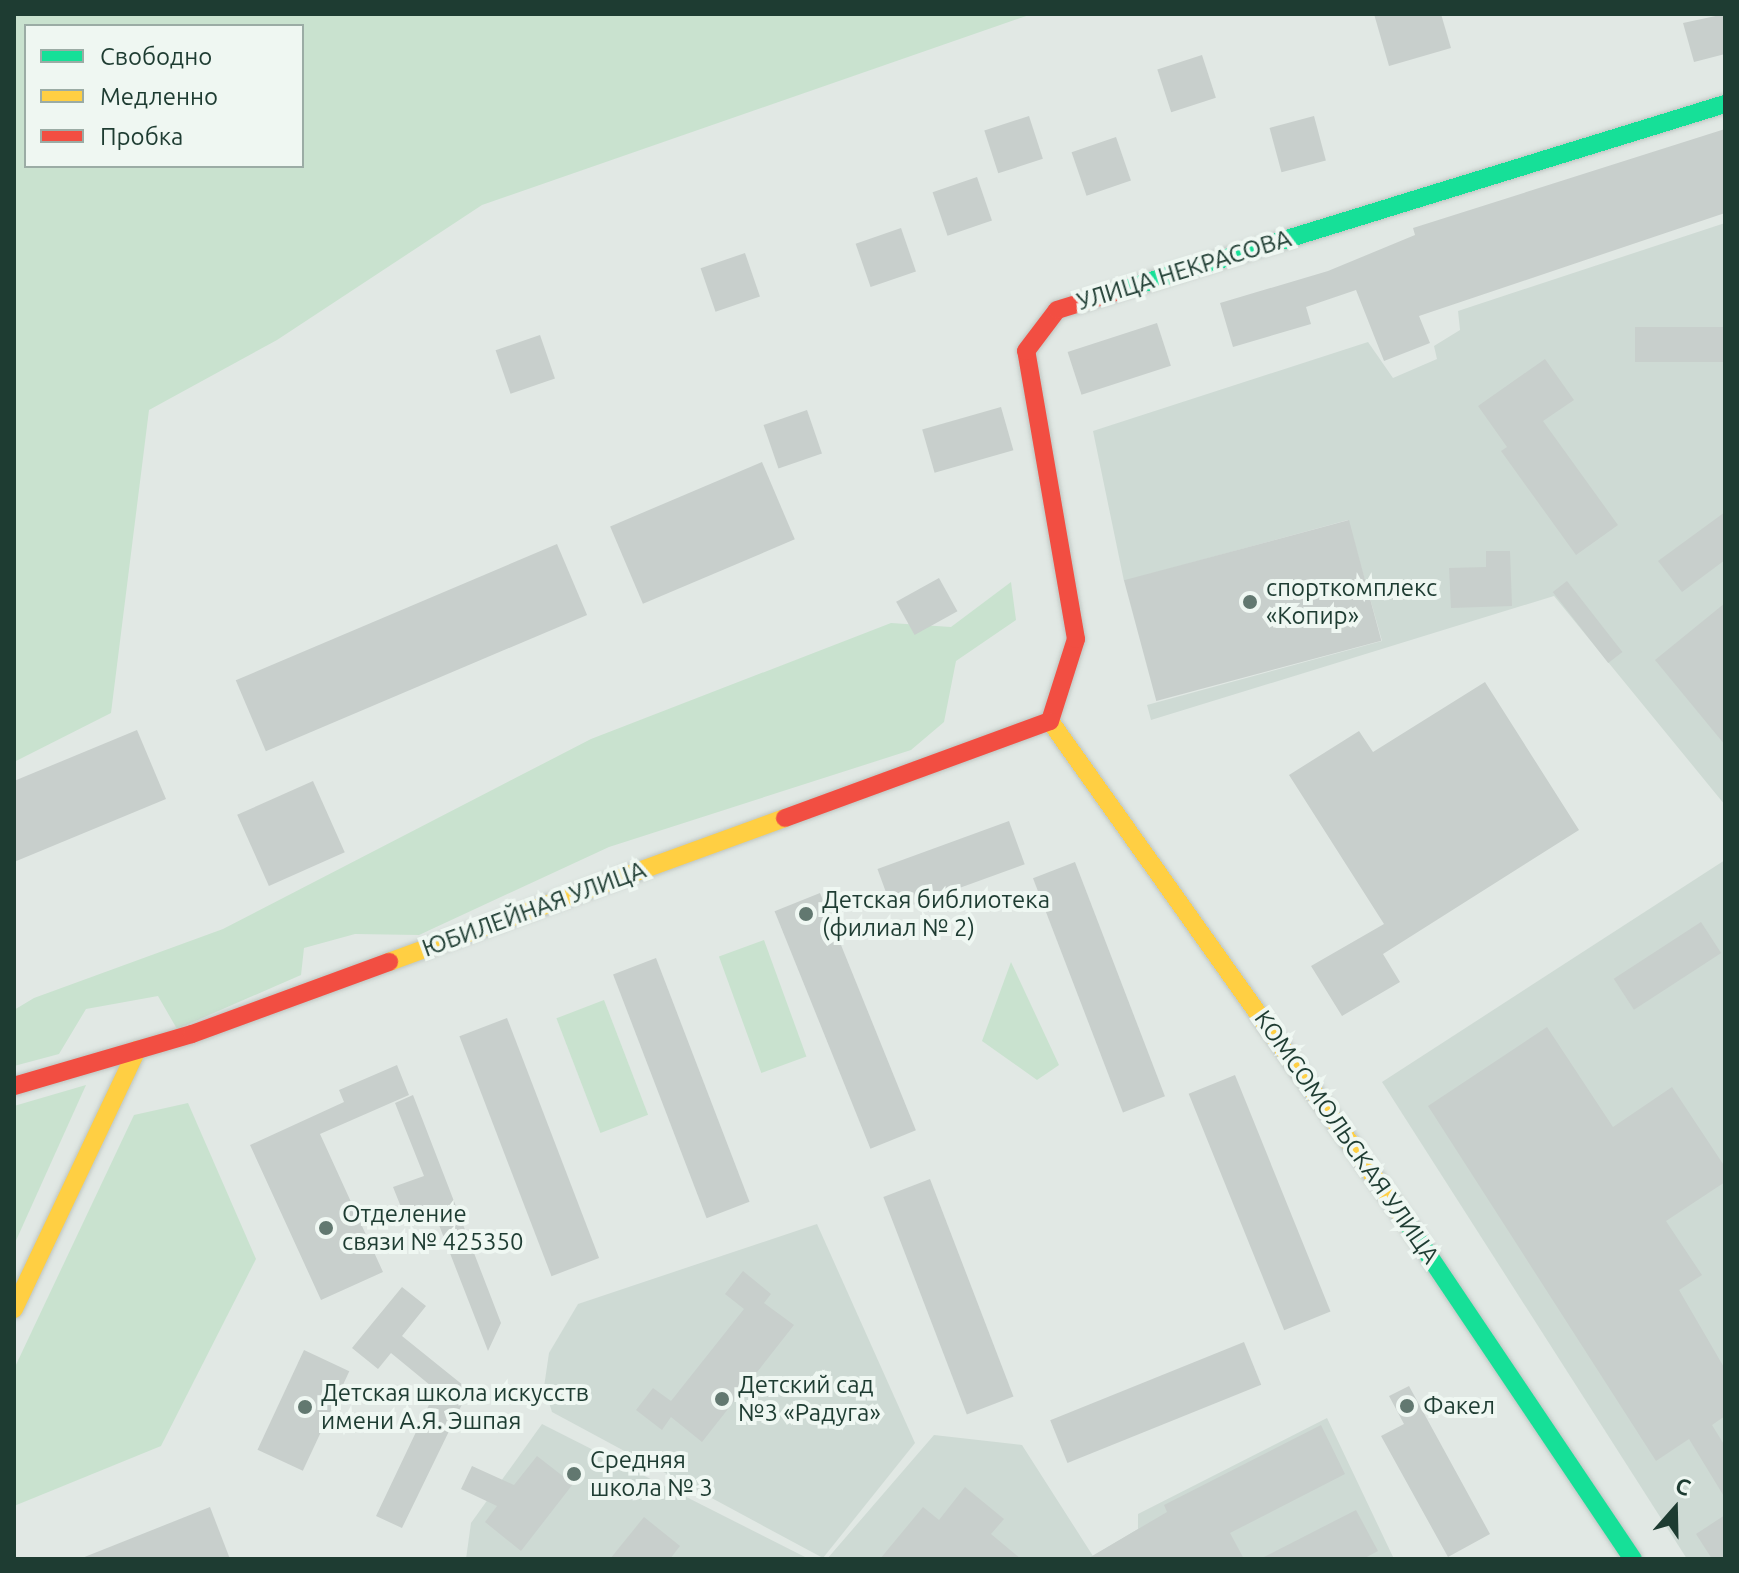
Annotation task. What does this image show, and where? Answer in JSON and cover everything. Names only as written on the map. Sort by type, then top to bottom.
[{"type":"street","name":"УЛИЦА НЕКРАСОВА","points":[[1050,721],[1076,639],[1026,351],[1057,310],[1725,104]]},
{"type":"street","name":"ЮБИЛЕЙНАЯ УЛИЦА","points":[[14,1086],[137,1050],[1050,721]]},
{"type":"street","name":"КОМСОМОЛЬСКАЯ УЛИЦА","points":[[1050,721],[1496,1347],[1633,1559]]},
{"type":"street","points":[[14,1309],[137,1050]]},
{"type":"shaded area","points":[[1725,223],[1725,805],[1554,596],[1151,720],[1147,705],[1382,641],[1348,520],[1124,581],[1093,431],[1368,342],[1393,378],[1437,359],[1434,346],[1460,330],[1458,311]]},
{"type":"shaded area","points":[[1725,860],[1725,1559],[1687,1559],[1382,1082]]},
{"type":"shaded area","name":"Детский сад №3 «Радуга»","points":[[817,1224],[915,1443],[823,1558],[552,1412],[544,1387],[549,1353],[578,1304]]},
{"type":"shaded area","points":[[1327,1418],[1394,1559],[827,1559],[934,1435],[1022,1445],[1093,1556],[1138,1529],[1138,1514]]},
{"type":"shaded area","name":"Средняя школа № 3","points":[[542,1424],[809,1559],[466,1559],[471,1523]]},
{"type":"green space","points":[[14,14],[1032,14],[482,205],[277,340],[149,410],[111,713],[14,762]]},
{"type":"green space","points":[[1011,582],[1016,620],[956,661],[944,722],[911,750],[609,847],[419,935],[355,934],[304,948],[301,975],[177,1029],[158,996],[86,1009],[59,1054],[14,1066],[14,1010],[34,998],[223,929],[591,739],[891,623],[951,627]]},
{"type":"green space","points":[[764,940],[806,1057],[761,1073],[719,956]]},
{"type":"green space","points":[[1011,962],[1059,1065],[1037,1080],[982,1041]]},
{"type":"green space","points":[[604,1000],[648,1115],[600,1133],[556,1018]]},
{"type":"green space","points":[[86,1085],[14,1245],[14,1106]]},
{"type":"green space","points":[[188,1103],[256,1259],[161,1446],[14,1506],[14,1369],[134,1115]]},
{"type":"building","points":[[1374,14],[1441,14],[1451,48],[1389,66]]},
{"type":"building","points":[[1725,14],[1725,54],[1694,62],[1683,23]]},
{"type":"building","points":[[1202,55],[1216,98],[1171,112],[1157,70]]},
{"type":"building","points":[[1029,116],[1043,159],[998,173],[984,131]]},
{"type":"building","points":[[1314,116],[1326,160],[1281,172],[1270,128]]},
{"type":"building","points":[[1725,129],[1725,213],[1419,316],[1430,343],[1384,361],[1356,290],[1306,307],[1311,324],[1233,347],[1220,303],[1328,271],[1415,235],[1413,228]]},
{"type":"building","points":[[1116,137],[1131,180],[1087,196],[1072,152]]},
{"type":"building","points":[[977,177],[992,220],[948,236],[933,192]]},
{"type":"building","points":[[901,228],[916,271],[871,287],[856,244]]},
{"type":"building","points":[[745,253],[760,296],[716,312],[701,268]]},
{"type":"building","points":[[1157,323],[1171,366],[1082,395],[1068,352]]},
{"type":"building","points":[[1635,327],[1725,327],[1725,362],[1635,362]]},
{"type":"building","points":[[540,335],[555,378],[511,394],[496,350]]},
{"type":"building","points":[[1545,359],[1574,400],[1543,421],[1618,525],[1576,555],[1501,451],[1507,447],[1478,406]]},
{"type":"building","points":[[1001,407],[1013,450],[935,473],[922,430]]},
{"type":"building","points":[[807,410],[822,453],[778,468],[764,425]]},
{"type":"building","points":[[762,462],[795,539],[643,604],[610,526]]},
{"type":"building","points":[[1725,512],[1725,560],[1682,592],[1658,561]]},
{"type":"building","name":"спорткомплекс «Копир»","points":[[1349,520],[1381,641],[1156,701],[1124,580]]},
{"type":"building","points":[[557,544],[587,615],[266,751],[236,680]]},
{"type":"building","points":[[1486,551],[1510,551],[1512,606],[1451,608],[1449,568],[1486,567]]},
{"type":"building","points":[[939,578],[957,611],[915,635],[896,602]]},
{"type":"building","points":[[1567,581],[1622,652],[1608,663],[1553,592]]},
{"type":"building","points":[[1725,603],[1725,745],[1655,660]]},
{"type":"building","points":[[1485,682],[1579,830],[1383,954],[1400,982],[1342,1016],[1311,966],[1384,924],[1289,775],[1359,731],[1373,752]]},
{"type":"building","points":[[137,730],[166,799],[14,862],[14,781]]},
{"type":"building","points":[[313,781],[345,852],[269,886],[237,815]]},
{"type":"building","points":[[1009,821],[1025,864],[893,912],[877,869]]},
{"type":"building","points":[[1075,862],[1165,1096],[1123,1112],[1033,878]]},
{"type":"building","points":[[820,893],[916,1130],[870,1149],[775,911]]},
{"type":"building","points":[[1701,922],[1721,953],[1634,1010],[1614,979]]},
{"type":"building","points":[[656,958],[750,1202],[707,1218],[613,974]]},
{"type":"building","points":[[507,1018],[599,1258],[551,1276],[459,1036]]},
{"type":"building","points":[[1547,1027],[1613,1127],[1672,1087],[1725,1167],[1725,1182],[1666,1221],[1702,1275],[1679,1290],[1725,1369],[1725,1416],[1712,1425],[1725,1446],[1725,1498],[1689,1439],[1656,1461],[1428,1106]]},
{"type":"building","name":"Отделение связи № 425350","points":[[397,1065],[409,1095],[320,1134],[383,1272],[321,1300],[250,1145],[344,1102],[339,1090]]},
{"type":"building","points":[[1235,1075],[1331,1311],[1284,1330],[1189,1094]]},
{"type":"building","points":[[413,1095],[501,1323],[488,1351],[432,1207],[405,1217],[393,1187],[424,1176],[395,1103]]},
{"type":"building","points":[[930,1179],[1013,1397],[967,1414],[883,1197]]},
{"type":"building","points":[[743,1271],[771,1294],[764,1303],[794,1325],[702,1442],[671,1417],[662,1430],[636,1410],[653,1388],[671,1401],[744,1309],[725,1294]]},
{"type":"building","points":[[402,1287],[426,1306],[402,1336],[469,1390],[402,1528],[376,1516],[436,1390],[391,1353],[378,1369],[352,1348]]},
{"type":"building","points":[[1244,1342],[1261,1385],[1067,1463],[1050,1420]]},
{"type":"building","name":"Детская школа искусств имени А.Я. Эшпая","points":[[304,1350],[349,1371],[303,1471],[258,1450]]},
{"type":"building","points":[[1409,1386],[1490,1534],[1448,1557],[1381,1436],[1404,1424],[1389,1396]]},
{"type":"building","points":[[1321,1425],[1345,1474],[1230,1533],[1244,1559],[1087,1559],[1167,1512],[1164,1505]]},
{"type":"building","points":[[537,1456],[573,1484],[521,1551],[485,1522],[497,1506],[461,1489],[472,1466],[514,1485]]},
{"type":"building","points":[[965,1487],[1004,1519],[991,1534],[1021,1559],[880,1559],[923,1507],[939,1520]]},
{"type":"building","points":[[210,1507],[230,1559],[82,1559],[82,1558]]},
{"type":"building","points":[[1356,1510],[1378,1551],[1363,1559],[1260,1559]]},
{"type":"building","points":[[1725,1515],[1725,1559],[1712,1559],[1696,1534]]},
{"type":"building","points":[[644,1517],[680,1546],[670,1559],[610,1559]]},
{"type":"traffic: fast","points":[[1115,292],[1725,104]]},
{"type":"traffic: fast","points":[[1407,1223],[1633,1559]]},
{"type":"traffic: slow","points":[[1050,721],[1407,1223]]},
{"type":"traffic: slow","points":[[389,962],[785,818]]},
{"type":"traffic: slow","points":[[14,1309],[137,1050]]},
{"type":"traffic: jam","points":[[1050,721],[1076,639],[1026,351],[1057,310],[1115,292]]},
{"type":"traffic: jam","points":[[785,818],[1050,721]]},
{"type":"traffic: jam","points":[[14,1086],[192,1034],[389,962]]},
{"type":"place","name":"спорткомплекс «Копир»","points":[[1250,602]]},
{"type":"place","name":"Детская библиотека (филиал № 2)","points":[[806,914]]},
{"type":"place","name":"Отделение связи № 425350","points":[[326,1228]]},
{"type":"place","name":"Детский сад №3 «Радуга»","points":[[722,1399]]},
{"type":"place","name":"Факел","points":[[1407,1406]]},
{"type":"place","name":"Детская школа искусств имени А.Я. Эшпая","points":[[305,1407]]},
{"type":"place","name":"Средняя школа № 3","points":[[574,1474]]}]
